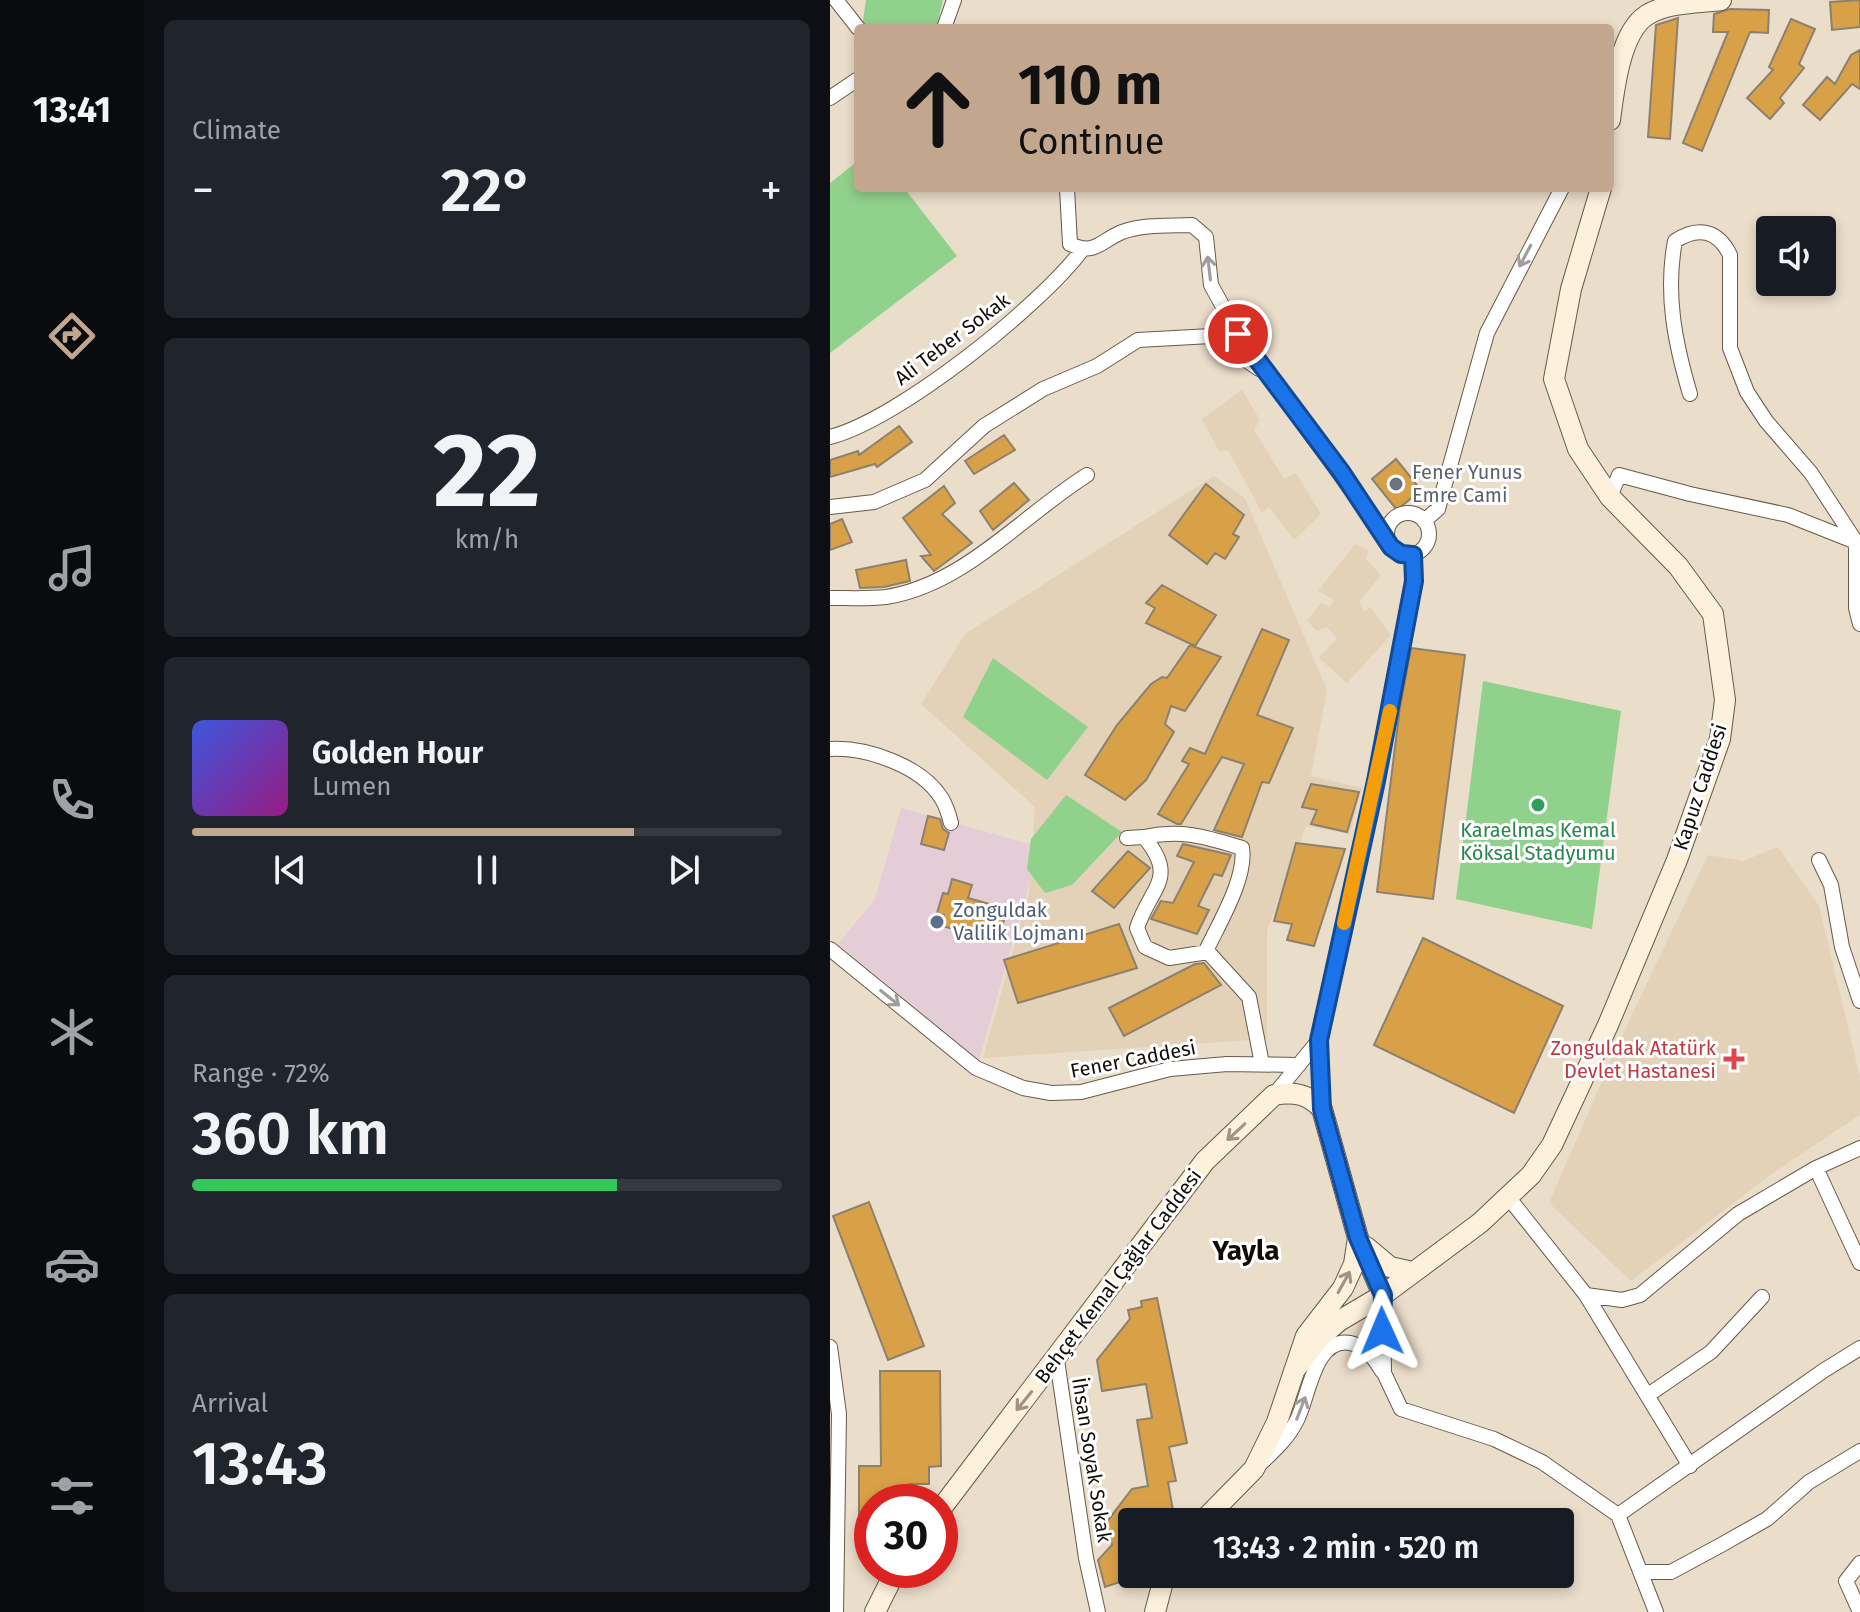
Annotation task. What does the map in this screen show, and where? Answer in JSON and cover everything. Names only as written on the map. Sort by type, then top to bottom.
[{"type":"main road","points":[[1614,93],[1624,44],[1638,23],[1663,8],[1721,0]]},
{"type":"main road","name":"Kapuz Caddesi","points":[[1294,1371],[1319,1338],[1339,1321],[1383,1295],[1480,1223],[1531,1175],[1552,1145],[1602,1039],[1677,860],[1720,739],[1725,700],[1713,614],[1678,566],[1610,497],[1578,449],[1554,379],[1571,289],[1600,192]]},
{"type":"main road","points":[[1274,1095],[1298,1094],[1313,1100],[1322,1109],[1358,1238],[1383,1295]]},
{"type":"main road","name":"Behçet Kemal Çağlar Caddesi","points":[[958,1487],[1205,1161],[1274,1095]]},
{"type":"main road","points":[[1358,1238],[1372,1254],[1390,1267],[1413,1272]]},
{"type":"main road","points":[[1216,1508],[1254,1469],[1277,1422],[1306,1336],[1343,1288],[1354,1264],[1358,1238]]},
{"type":"main road","points":[[875,1612],[887,1588]]},
{"type":"main road","points":[[1155,1612],[1161,1588]]},
{"type":"street","points":[[836,0],[855,24]]},
{"type":"street","points":[[945,24],[954,0]]},
{"type":"street","points":[[830,98],[854,82]]},
{"type":"street","points":[[1067,192],[1070,244],[1082,250],[1104,245],[1122,232],[1192,225],[1206,237],[1211,285],[1238,334],[1342,473],[1389,542],[1401,554],[1413,555],[1428,541],[1428,527],[1413,514],[1395,518],[1388,529],[1389,542]]},
{"type":"street","points":[[1424,521],[1438,509],[1487,333],[1560,192]]},
{"type":"street","points":[[1690,394],[1672,321],[1671,265],[1675,241],[1690,231],[1707,231],[1724,242],[1730,255],[1730,348],[1747,392],[1766,421],[1811,473],[1856,542],[1856,608],[1860,624]]},
{"type":"street","name":"Ali Teber Sokak","points":[[830,437],[847,433],[901,403],[991,338],[1065,273],[1082,250]]},
{"type":"street","points":[[830,507],[874,502],[925,480],[984,426],[1043,389],[1097,366],[1138,340],[1211,336],[1266,374]]},
{"type":"street","points":[[830,598],[887,597],[925,585],[967,564],[1087,475]]},
{"type":"street","points":[[1610,497],[1619,475],[1788,515],[1856,542]]},
{"type":"street","points":[[1322,1109],[1319,1040],[1379,766],[1414,581],[1413,555]]},
{"type":"street","points":[[830,749],[869,754],[913,772],[943,799],[951,823]]},
{"type":"street","points":[[1127,838],[1170,831],[1242,848],[1244,858],[1233,893],[1205,953]]},
{"type":"street","points":[[1144,837],[1153,847],[1163,871],[1159,885],[1143,909],[1137,928],[1145,947],[1169,958],[1205,953],[1222,966],[1249,997],[1262,1064]]},
{"type":"street","points":[[1819,860],[1831,885],[1842,947],[1860,1001]]},
{"type":"street","name":"Fener Caddesi","points":[[830,949],[976,1068],[1023,1088],[1051,1093],[1081,1092],[1170,1069],[1227,1064],[1299,1065]]},
{"type":"street","points":[[1274,1095],[1319,1040]]},
{"type":"street","points":[[1586,1295],[1622,1300],[1640,1295],[1738,1214],[1816,1168],[1860,1148]]},
{"type":"street","points":[[1816,1168],[1860,1263]]},
{"type":"street","points":[[1508,1197],[1586,1295],[1690,1466]]},
{"type":"street","points":[[1383,1295],[1384,1373]]},
{"type":"street","points":[[1648,1395],[1711,1352],[1762,1297]]},
{"type":"street","points":[[1254,1469],[1281,1445],[1298,1420],[1317,1365],[1329,1347],[1343,1342],[1357,1344],[1372,1354],[1401,1409],[1494,1439],[1542,1462],[1618,1515],[1656,1612]]},
{"type":"street","points":[[830,1347],[839,1414],[836,1612]]},
{"type":"street","points":[[1618,1515],[1860,1348]]},
{"type":"street","name":"İhsan Soyak Sokak","points":[[1057,1360],[1086,1558],[1098,1612]]},
{"type":"street","points":[[1641,1572],[1671,1572],[1721,1545],[1767,1519],[1809,1482],[1860,1451]]},
{"type":"street","points":[[1860,1563],[1846,1581],[1860,1612]]},
{"type":"shaded area","points":[[1242,390],[1260,420],[1254,430],[1284,479],[1296,473],[1321,514],[1294,540],[1269,507],[1262,513],[1228,450],[1219,452],[1202,419]]},
{"type":"shaded area","points":[[1214,476],[1245,498],[1327,690],[1311,776],[1362,788],[1350,834],[1306,826],[1267,930],[1267,1039],[983,1058],[1029,893],[1035,807],[921,704],[965,634]]},
{"type":"shaded area","points":[[1355,544],[1369,551],[1366,559],[1381,575],[1359,602],[1364,611],[1370,607],[1391,635],[1347,683],[1319,658],[1337,638],[1327,627],[1317,631],[1307,621],[1321,603],[1330,607],[1334,600],[1318,591]]},
{"type":"shaded area","name":"Zonguldak Valilik Lojmanı","points":[[901,808],[1040,847],[979,1060],[838,944],[875,899]]},
{"type":"shaded area","name":"Zonguldak Atatürk Devlet Hastanesi","points":[[1778,847],[1819,906],[1860,1077],[1860,1115],[1773,1173],[1631,1281],[1549,1203],[1620,1040],[1708,855],[1743,861]]},
{"type":"green space","points":[[866,0],[943,0],[937,24],[862,24]]},
{"type":"green space","points":[[854,164],[854,192],[907,192],[957,256],[830,353],[830,183]]},
{"type":"green space","points":[[993,658],[1088,727],[1047,780],[963,717]]},
{"type":"green space","name":"Karaelmas Kemal Köksal Stadyumu","points":[[1483,681],[1621,711],[1592,929],[1456,899]]},
{"type":"green space","points":[[1066,795],[1122,832],[1072,885],[1045,893],[1027,869],[1031,839]]},
{"type":"building","points":[[1860,0],[1860,27],[1832,30],[1830,2]]},
{"type":"building","points":[[1730,9],[1769,10],[1768,33],[1750,32],[1702,151],[1683,143],[1728,32],[1713,32],[1714,14]]},
{"type":"building","points":[[1678,18],[1670,139],[1648,137],[1656,25]]},
{"type":"building","points":[[1791,19],[1815,29],[1799,64],[1804,68],[1780,98],[1784,103],[1770,119],[1747,98],[1773,70],[1769,67]]},
{"type":"building","points":[[1860,50],[1860,89],[1852,84],[1820,120],[1803,105],[1827,77],[1835,84],[1851,55]]},
{"type":"building","points":[[899,426],[912,442],[877,467],[875,464],[830,477],[830,460],[858,451],[859,455]]},
{"type":"building","points":[[1004,435],[1015,450],[974,474],[965,461]]},
{"type":"building","name":"Fener Yunus Emre Cami","points":[[1396,459],[1421,490],[1397,510],[1372,479]]},
{"type":"building","points":[[1014,483],[1029,500],[993,530],[980,511]]},
{"type":"building","points":[[1206,484],[1244,515],[1233,534],[1239,537],[1225,559],[1215,553],[1207,564],[1169,535]]},
{"type":"building","points":[[944,486],[955,503],[942,514],[972,543],[934,571],[921,556],[931,555],[903,518]]},
{"type":"building","points":[[842,519],[852,542],[830,550],[830,524]]},
{"type":"building","points":[[906,560],[910,581],[860,588],[856,570]]},
{"type":"building","points":[[1162,585],[1216,615],[1195,646],[1146,623],[1155,608],[1146,603]]},
{"type":"building","points":[[1262,629],[1289,640],[1257,715],[1293,728],[1269,783],[1262,782],[1242,837],[1214,830],[1244,764],[1222,757],[1181,824],[1177,824],[1158,814],[1189,764],[1182,761],[1190,748],[1205,754]]},
{"type":"building","points":[[1190,645],[1221,657],[1185,711],[1171,706],[1165,724],[1174,732],[1146,780],[1125,800],[1085,775],[1117,725],[1151,684],[1162,677],[1167,678]]},
{"type":"building","points":[[1411,648],[1465,655],[1433,899],[1377,892],[1400,707]]},
{"type":"building","points":[[1311,784],[1359,792],[1347,832],[1311,824],[1317,810],[1302,807]]},
{"type":"building","points":[[928,816],[940,819],[943,829],[949,833],[944,850],[921,844]]},
{"type":"building","points":[[1296,843],[1345,849],[1314,946],[1287,940],[1292,924],[1274,921]]},
{"type":"building","points":[[1183,844],[1231,855],[1222,876],[1214,874],[1198,906],[1209,910],[1197,934],[1151,919],[1161,901],[1173,903],[1194,862],[1177,856]]},
{"type":"building","points":[[1128,851],[1150,868],[1114,908],[1092,891]]},
{"type":"building","name":"Zonguldak Valilik Lojmanı","points":[[952,879],[972,885],[968,898],[1007,909],[1000,934],[982,929],[980,936],[942,926],[944,915],[937,913],[943,893],[948,894]]},
{"type":"building","points":[[1119,924],[1137,968],[1018,1003],[1004,960]]},
{"type":"building","points":[[1423,938],[1563,1006],[1514,1113],[1374,1045]]},
{"type":"building","points":[[1204,963],[1221,985],[1124,1036],[1109,1008],[1195,964]]},
{"type":"building","points":[[869,1202],[924,1346],[888,1360],[833,1216]]},
{"type":"building","points":[[1157,1298],[1187,1443],[1169,1447],[1176,1481],[1168,1482],[1173,1508],[1118,1508],[1118,1583],[1105,1587],[1098,1560],[1112,1545],[1106,1523],[1132,1489],[1148,1486],[1137,1420],[1152,1418],[1146,1384],[1102,1391],[1097,1360],[1130,1319],[1128,1310],[1142,1307],[1141,1301]]},
{"type":"building","points":[[880,1371],[940,1371],[941,1466],[929,1467],[929,1484],[859,1484],[859,1466],[881,1466]]},
{"type":"slow traffic","points":[[1344,923],[1390,711]]},
{"type":"place","name":"Fener Yunus Emre Cami","points":[[1396,484]]},
{"type":"place","name":"Karaelmas Kemal Köksal Stadyumu","points":[[1538,805]]},
{"type":"place","name":"Zonguldak Valilik Lojmanı","points":[[937,922]]},
{"type":"place","name":"Zonguldak Atatürk Devlet Hastanesi","points":[[1734,1059]]},
{"type":"district","name":"Yayla","points":[[1246,1250]]},
{"type":"route","points":[[1238,334],[1342,473],[1391,547],[1401,554],[1413,555],[1414,581],[1376,781],[1319,1040],[1322,1109],[1358,1238],[1383,1295],[1382,1331]]}]
